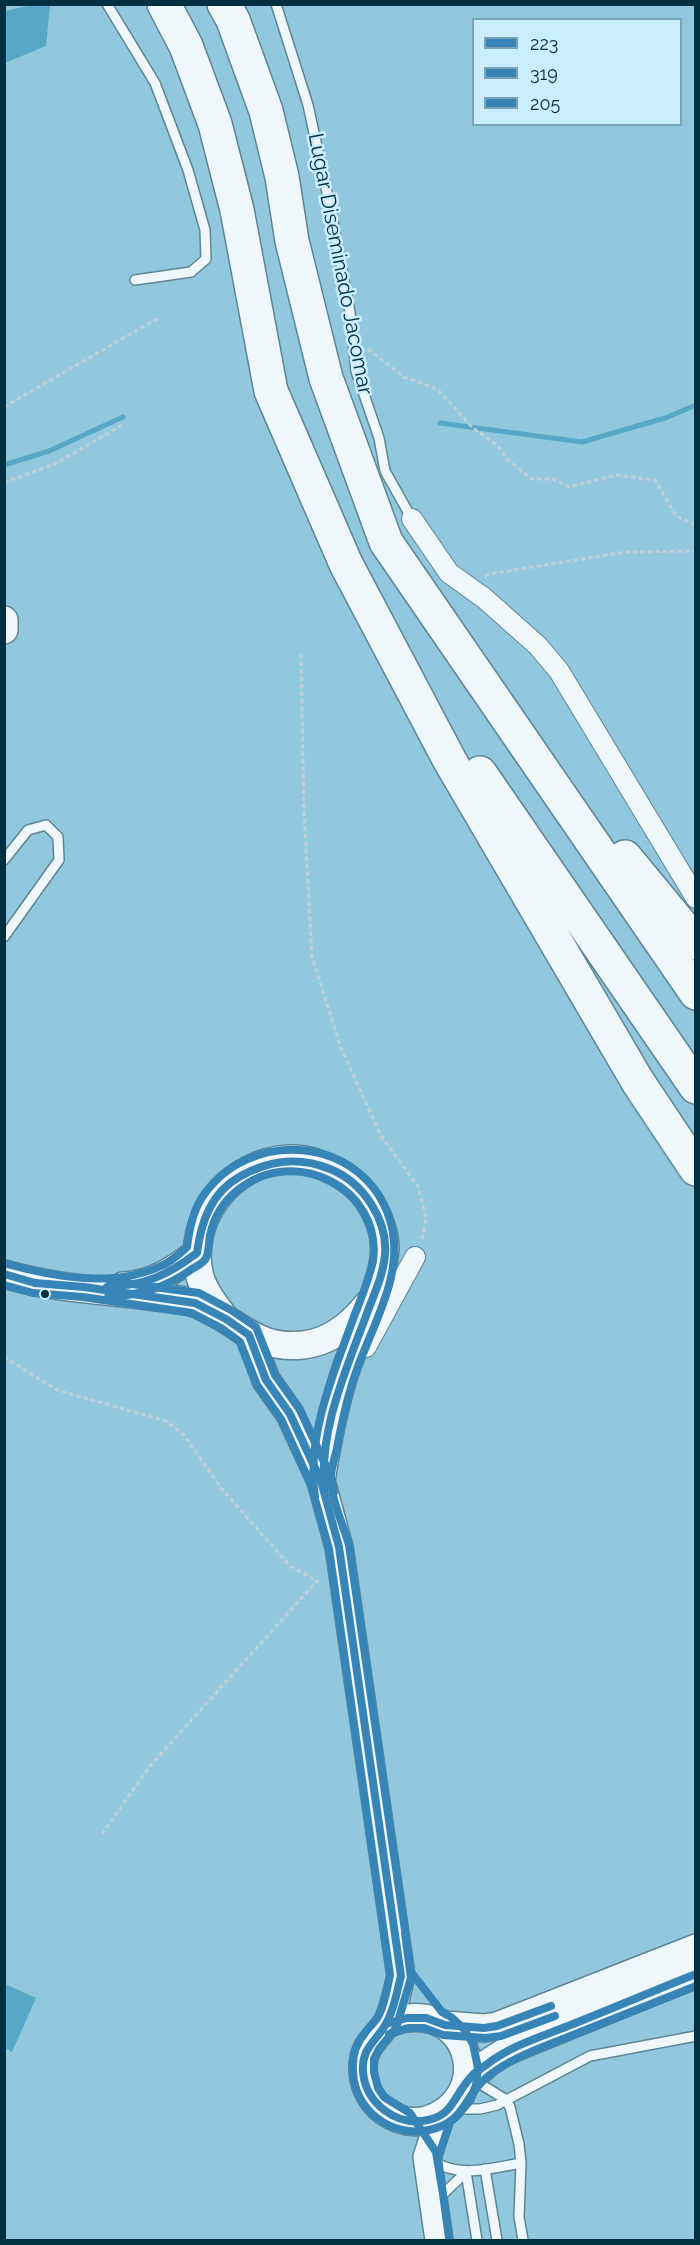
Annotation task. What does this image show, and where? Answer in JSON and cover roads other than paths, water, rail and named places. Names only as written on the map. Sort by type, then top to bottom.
[{"type":"highway","points":[[164,4],[186,45],[215,124],[237,210],[271,391],[346,564],[456,771],[638,1082],[696,1169]]},
{"type":"highway","points":[[224,4],[233,20],[266,111],[282,177],[292,241],[326,378],[386,542],[696,993]]},
{"type":"highway","points":[[378,623],[696,1087]]},
{"type":"highway","points":[[466,659],[696,944]]},
{"type":"main road","points":[[4,620],[4,630]]},
{"type":"main road","points":[[226,1319],[209,1297],[200,1276],[197,1253],[200,1229],[209,1206],[230,1182],[257,1165],[289,1159],[321,1164],[349,1179],[367,1198],[380,1221],[385,1247],[381,1275],[346,1369],[331,1418],[321,1481]]},
{"type":"main road","points":[[84,1287],[136,1286],[165,1276],[197,1253]]},
{"type":"main road","points":[[4,1274],[34,1283],[84,1287],[195,1303],[226,1319],[249,1335],[276,1344],[304,1345],[331,1337],[354,1322],[372,1300]]},
{"type":"main road","points":[[249,1335],[266,1380],[290,1414],[321,1481],[339,1547],[401,1976],[386,2024],[370,2043],[364,2057],[363,2073],[368,2092],[377,2105],[403,2121],[428,2157],[439,2241]]},
{"type":"main road","points":[[386,2024],[407,2018],[484,2028],[497,2026],[696,1948]]},
{"type":"main road","points":[[428,2157],[446,2112],[460,2097],[469,2076],[489,2062],[506,2051],[696,1974]]},
{"type":"main road","points":[[401,1976],[440,2023],[456,2035],[463,2047],[469,2076]]},
{"type":"main road","points":[[403,2121],[421,2121],[446,2112]]},
{"type":"street","points":[[412,519],[449,573],[538,646],[559,671],[696,898]]},
{"type":"street","points":[[339,1397],[415,1257],[381,1275]]},
{"type":"lane","points":[[107,4],[155,83],[188,170],[205,231],[206,259],[191,272],[135,280]]},
{"type":"lane","name":"Lugar Diseminado Jacomar","points":[[276,4],[308,105],[332,211],[350,312],[356,371],[379,438],[385,471],[412,519]]},
{"type":"lane","points":[[4,860],[28,830],[46,825],[58,837],[59,860],[4,937]]},
{"type":"lane","points":[[446,2112],[497,2105],[590,2056],[696,2036]]},
{"type":"lane","points":[[469,2076],[505,2099],[510,2107],[521,2163],[519,2217],[523,2241]]},
{"type":"lane","points":[[428,2157],[439,2166],[466,2172],[521,2163]]},
{"type":"lane","points":[[485,2169],[497,2241]]},
{"type":"lane","points":[[434,2203],[466,2172]]},
{"type":"lane","points":[[466,2172],[477,2241]]},
{"type":"water","points":[[32,5],[50,5],[46,46],[5,63],[5,11]]},
{"type":"water","points":[[5,1984],[36,1998],[12,2052],[5,2048]]},
{"type":"waterway","points":[[440,423],[582,442],[665,418],[696,405]]},
{"type":"waterway","points":[[4,465],[49,451],[123,417]]}]
